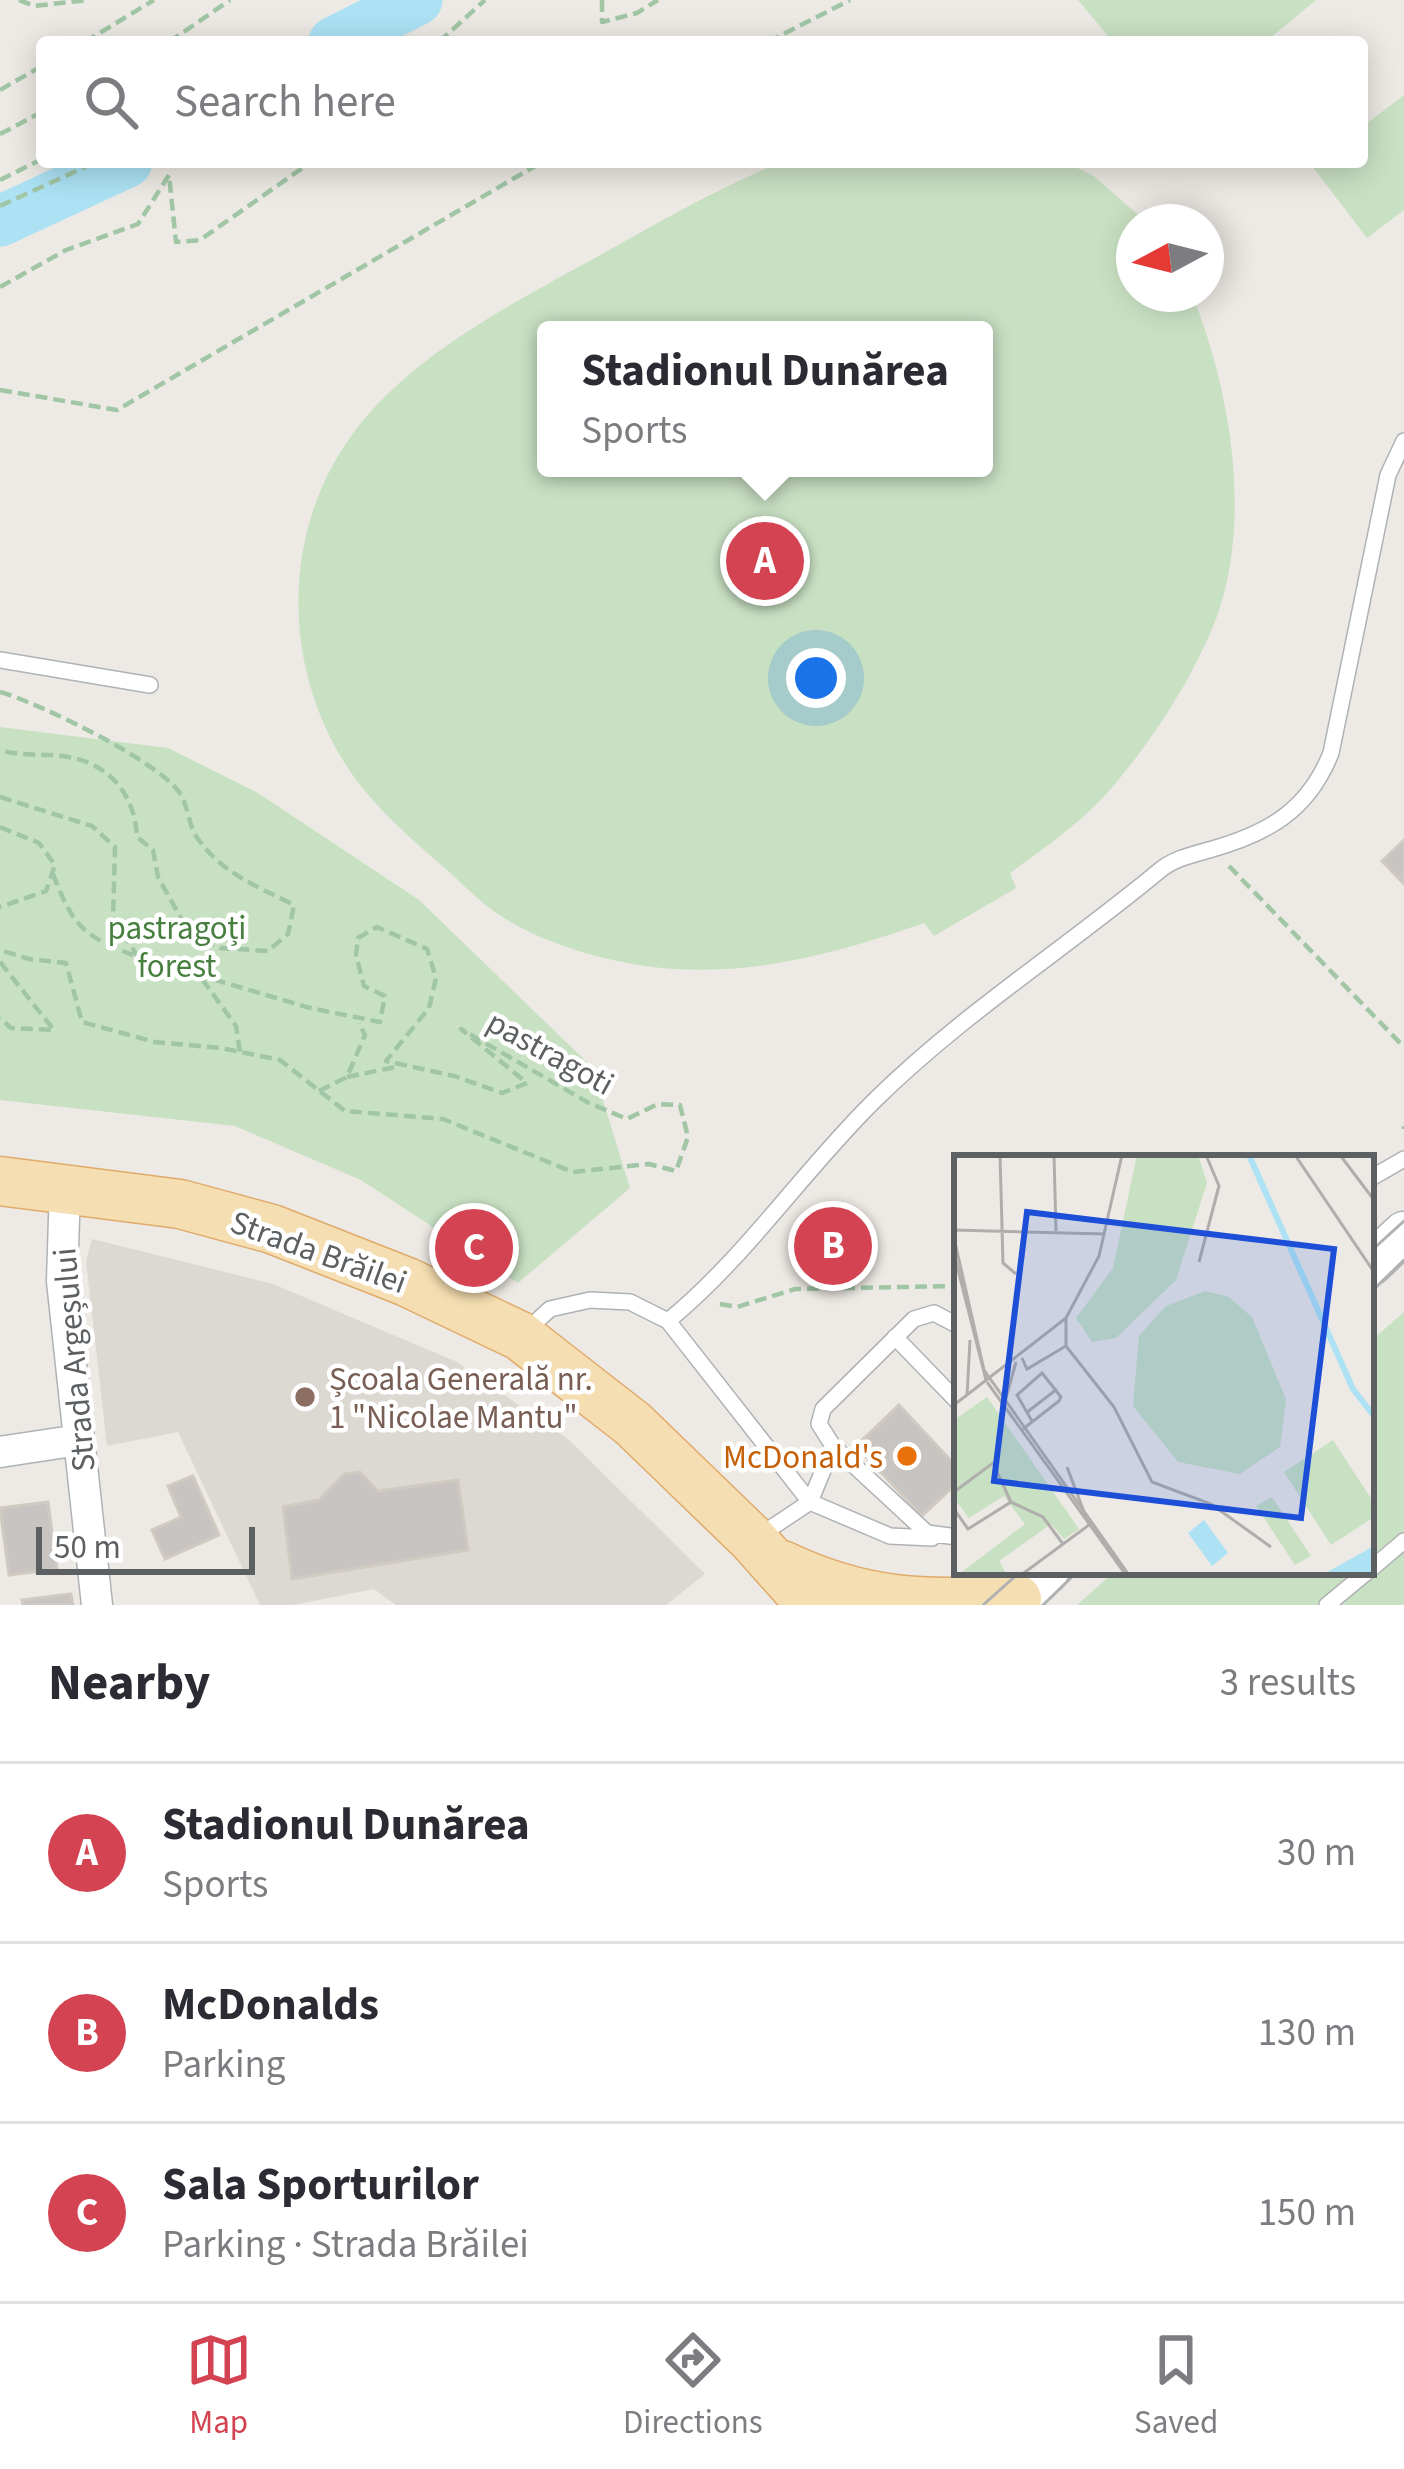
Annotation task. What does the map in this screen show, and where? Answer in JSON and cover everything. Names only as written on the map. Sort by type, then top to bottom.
[{"type":"main road","name":"Strada Brăilei","points":[[0,1181],[180,1204],[272,1229],[407,1282],[520,1336],[633,1424],[762,1550],[811,1605]]},
{"type":"main road","points":[[1374,1261],[1404,1233]]},
{"type":"main road","points":[[762,1550],[820,1583],[910,1604],[1025,1592]]},
{"type":"street","name":"Strada Argeșului","points":[[65,1187],[62,1281],[98,1605]]},
{"type":"street","points":[[0,1452],[79,1440]]},
{"type":"lane","points":[[668,1321],[704,1292],[874,1101],[949,1035],[1164,866],[1280,822],[1298,808],[1323,773],[1336,732],[1388,476],[1404,441]]},
{"type":"lane","points":[[0,660],[149,685]]},
{"type":"lane","points":[[1374,1176],[1404,1159]]},
{"type":"lane","points":[[520,1336],[550,1309],[590,1300],[630,1302],[668,1321],[810,1502],[890,1536],[953,1538]]},
{"type":"lane","points":[[953,1538],[927,1533],[832,1446],[819,1424],[823,1409],[914,1319],[934,1312],[954,1322]]},
{"type":"lane","points":[[895,1336],[954,1398]]},
{"type":"lane","points":[[762,1550],[810,1502],[832,1446]]},
{"type":"lane","points":[[1374,1566],[1404,1541]]},
{"type":"lane","points":[[1327,1605],[1363,1575]]},
{"type":"path","points":[[19,0],[34,6],[88,0]]},
{"type":"path","points":[[95,36],[154,0]]},
{"type":"path","points":[[178,36],[230,0]]},
{"type":"path","points":[[446,36],[485,0]]},
{"type":"path","points":[[602,0],[602,22],[637,14],[658,0]]},
{"type":"path","points":[[780,36],[850,0]]},
{"type":"path","points":[[0,89],[36,69]]},
{"type":"path","points":[[0,134],[36,115]]},
{"type":"path","points":[[0,180],[36,162]]},
{"type":"path","points":[[0,206],[82,168]]},
{"type":"path","points":[[0,286],[66,250],[138,224],[169,175],[176,242],[200,240],[302,168]]},
{"type":"path","points":[[0,390],[117,410],[532,168]]},
{"type":"path","points":[[0,692],[28,700],[155,770],[181,794],[194,832],[227,872],[294,905],[288,934],[268,951],[220,948],[189,932],[158,878],[153,850],[137,837],[136,811],[112,774],[72,757],[0,750]]},
{"type":"path","points":[[0,797],[92,826],[115,847],[113,918],[138,957]]},
{"type":"path","points":[[0,826],[39,843],[55,865],[46,891],[0,907]]},
{"type":"path","points":[[1213,849],[1404,1047]]},
{"type":"path","points":[[52,873],[67,910],[92,939],[200,976],[358,1020],[380,1022],[385,996],[364,986],[356,955],[358,938],[377,927],[427,949],[436,978],[429,1008],[386,1061],[403,1066],[347,1076],[319,1090]]},
{"type":"path","name":"pastragoti","points":[[0,950],[66,963],[82,1022],[155,1042],[280,1060],[345,1111],[443,1119],[573,1172],[649,1164],[676,1171],[688,1137],[680,1105],[658,1104],[627,1119],[589,1103],[461,1029],[527,1083],[502,1093],[454,1076],[386,1061]]},
{"type":"path","points":[[0,962],[54,1030],[11,1028],[0,1018]]},
{"type":"path","points":[[200,976],[236,1026],[240,1052]]},
{"type":"path","points":[[347,1076],[365,1035],[358,1020]]},
{"type":"path","points":[[704,1292],[722,1305],[737,1307],[795,1289],[954,1286]]},
{"type":"shaded area","name":"Școala Generală nr. 1 \"Nicolae Mantu\"","points":[[92,1239],[273,1284],[457,1362],[568,1439],[705,1574],[666,1605],[396,1605],[374,1589],[293,1605],[260,1605],[178,1432],[107,1446],[86,1261]]},
{"type":"green space","points":[[1078,0],[1316,0],[1272,36],[1108,36]]},
{"type":"green space","points":[[1404,95],[1404,210],[1367,238],[1314,168],[1368,168],[1368,122]]},
{"type":"green space","points":[[769,168],[1078,168],[1126,204],[1116,204],[1116,312],[1198,312],[1226,412],[1235,497],[1227,580],[1216,619],[1155,731],[1098,803],[1010,873],[1016,888],[934,936],[924,923],[820,955],[712,970],[639,965],[564,946],[495,912],[402,830],[366,792],[325,727],[310,686],[298,602],[311,517],[349,439],[373,409],[432,356],[500,311],[670,216]]},
{"type":"green space","name":"pastragoți forest","points":[[0,727],[168,748],[258,793],[419,900],[593,1068],[630,1188],[518,1283],[361,1180],[235,1126],[0,1100]]},
{"type":"green space","points":[[1404,1312],[1404,1605],[1077,1605],[1111,1575],[1374,1575],[1374,1338]]},
{"type":"building","points":[[1404,840],[1404,884],[1382,861]]},
{"type":"building","name":"McDonald's","points":[[899,1405],[954,1464],[954,1486],[922,1516],[856,1446]]},
{"type":"building","points":[[360,1472],[378,1491],[458,1480],[468,1550],[292,1579],[283,1507],[319,1500],[344,1474]]},
{"type":"building","points":[[193,1476],[219,1535],[165,1559],[152,1530],[181,1517],[168,1486]]},
{"type":"building","points":[[48,1502],[57,1569],[9,1575],[0,1508]]},
{"type":"building","points":[[71,1594],[73,1605],[23,1605],[22,1600]]},
{"type":"waterway","points":[[346,36],[417,0]]},
{"type":"waterway","points":[[0,221],[114,168]]},
{"type":"tram line","points":[[1374,1248],[1404,1221]]},
{"type":"tram line","points":[[1374,1289],[1404,1260]]},
{"type":"tram line","points":[[983,1605],[1017,1575]]},
{"type":"tram line","points":[[1043,1605],[1074,1575]]},
{"type":"place","name":"Stadionul Dunărea","points":[[765,561]]},
{"type":"place","name":"McDonalds","points":[[833,1246]]},
{"type":"place","name":"Sala Sporturilor","points":[[474,1248]]},
{"type":"place","name":"Școala Generală nr. 1 \"Nicolae Mantu\"","points":[[305,1397]]},
{"type":"place","name":"McDonald's","points":[[907,1456]]}]
